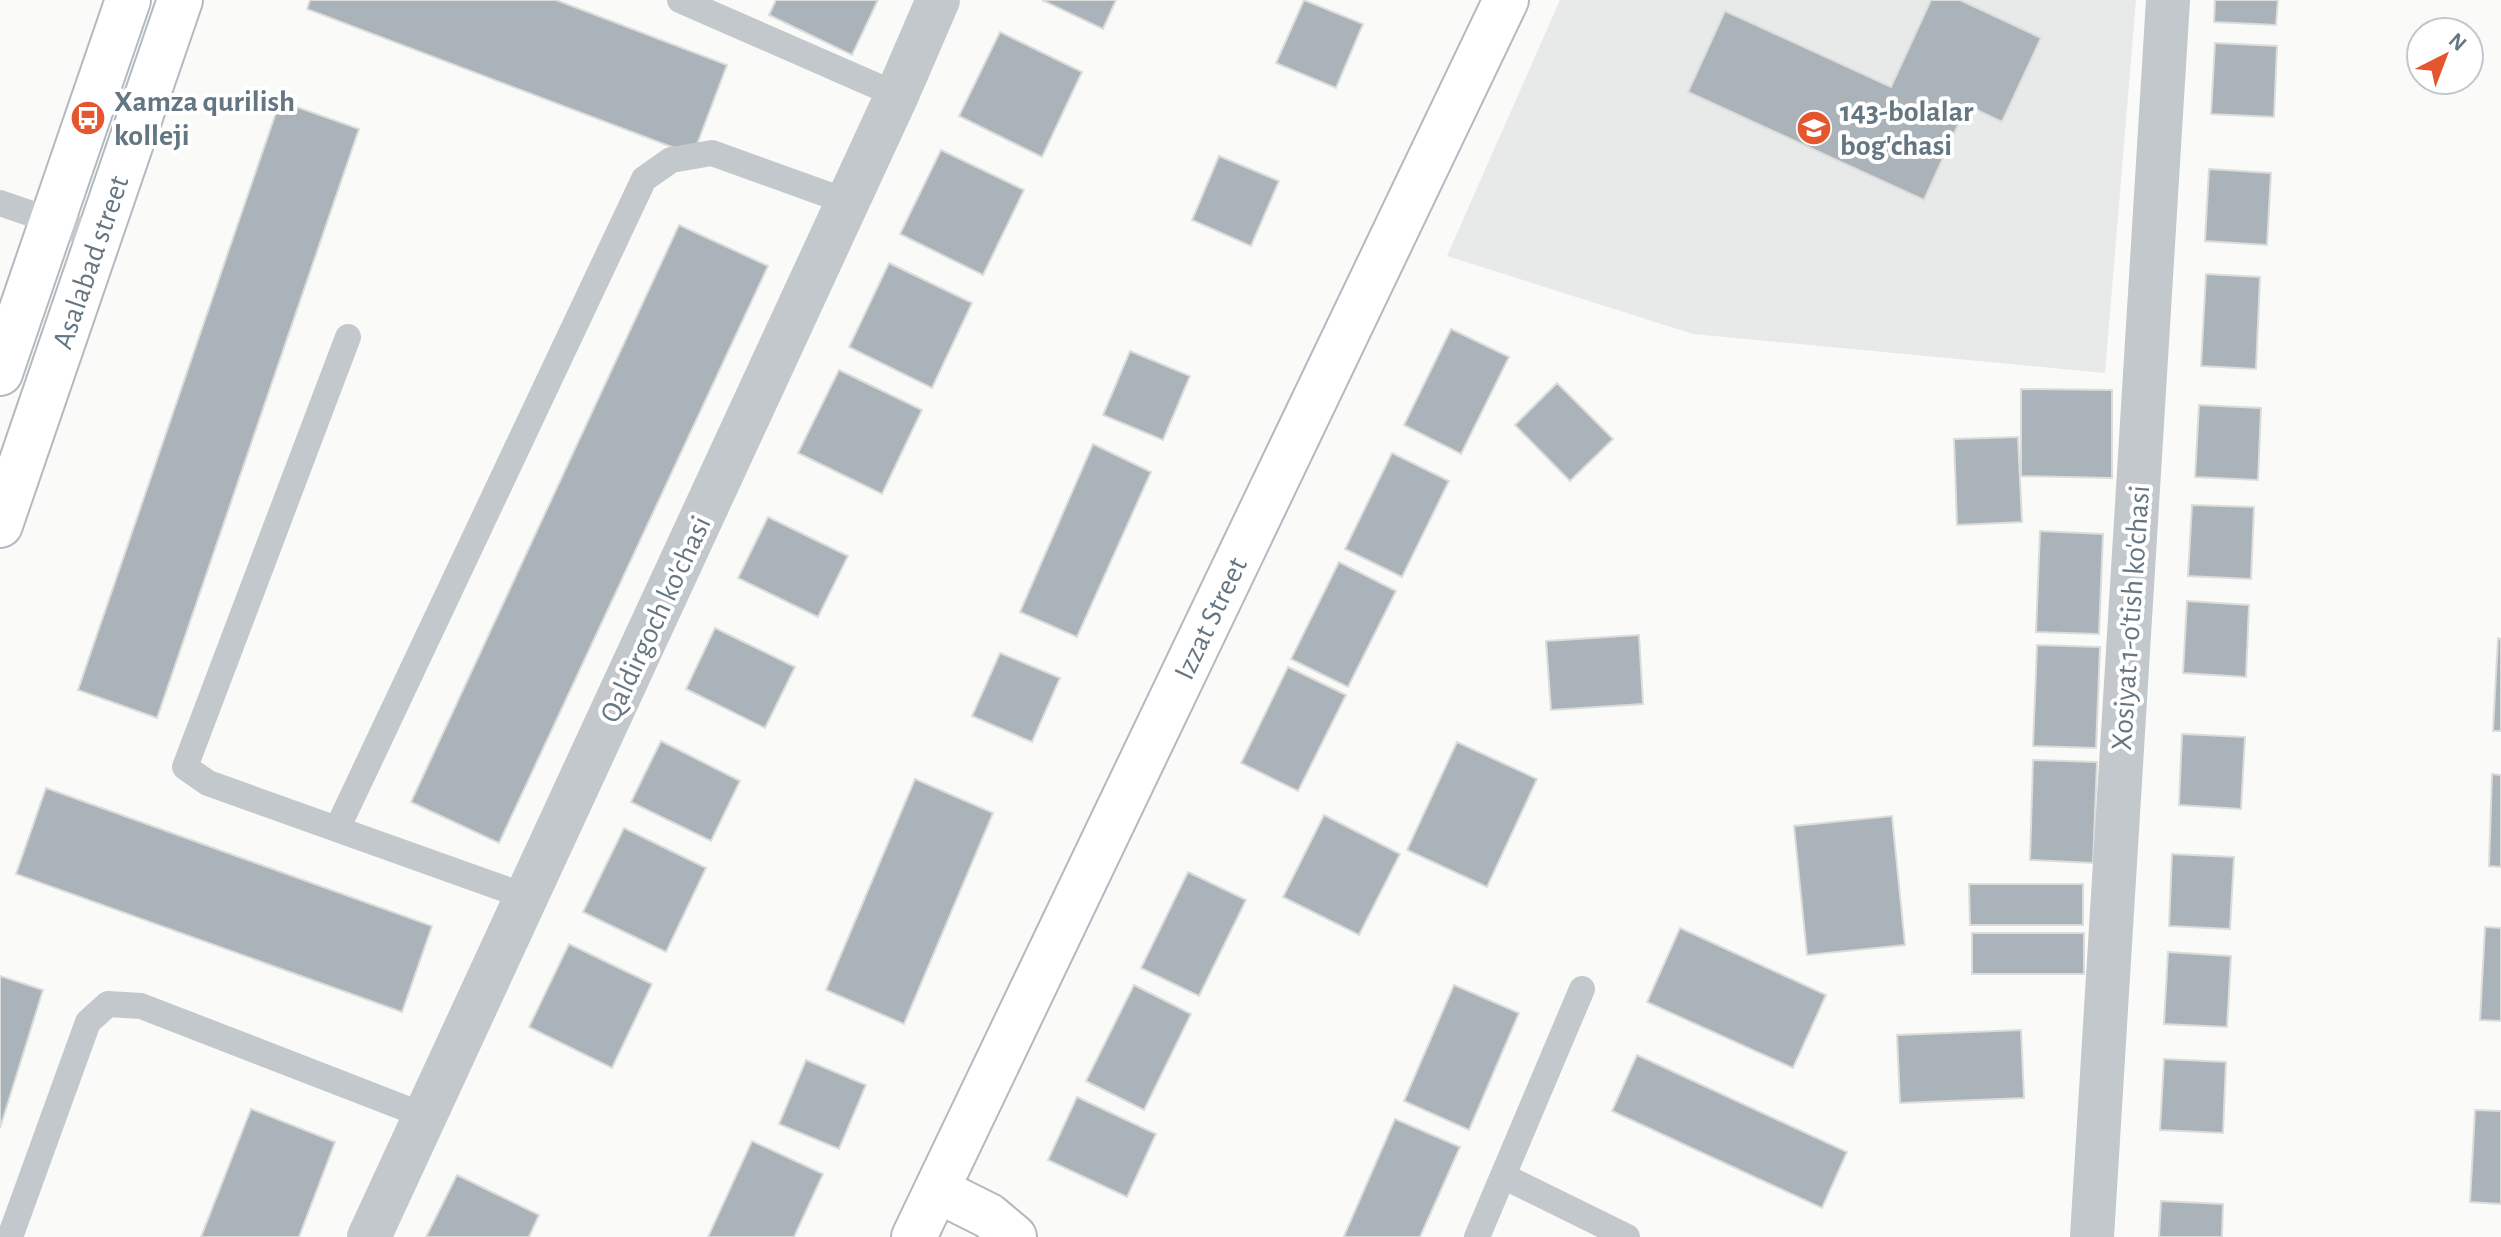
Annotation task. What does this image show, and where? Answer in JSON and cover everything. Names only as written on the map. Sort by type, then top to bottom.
[{"type":"main road","name":"Asalabad street","points":[[0,373],[128,0]]},
{"type":"main road","name":"Asalabad street","points":[[0,525],[180,0]]},
{"type":"main road","name":"Izzat Street","points":[[914,1237],[1506,0]]},
{"type":"main road","points":[[937,1190],[989,1216],[1014,1237]]},
{"type":"street","name":"Qaldirgoch ko'chasi","points":[[369,1237],[848,202],[938,0]]},
{"type":"street","name":"Xosiyat 1-o'tish ko'chasi","points":[[2092,1237],[2168,0]]},
{"type":"lane","points":[[680,0],[730,10],[897,95]]},
{"type":"lane","points":[[338,827],[644,179],[671,160],[712,153],[848,202]]},
{"type":"lane","points":[[0,203],[99,237]]},
{"type":"lane","points":[[348,337],[185,767],[208,783],[527,897]]},
{"type":"lane","points":[[1477,1237],[1582,989]]},
{"type":"lane","points":[[10,1237],[88,1022],[108,1004],[141,1006],[425,1116]]},
{"type":"lane","points":[[1503,1176],[1627,1237]]},
{"type":"shaded area","name":"143-bolalar bog'chasi","points":[[1560,0],[2136,0],[2105,373],[1693,334],[1447,256]]},
{"type":"building","points":[[310,0],[556,0],[727,65],[693,155],[307,9]]},
{"type":"building","points":[[776,0],[878,0],[852,55],[769,15]]},
{"type":"building","points":[[1042,0],[1116,0],[1103,29]]},
{"type":"building","points":[[1304,0],[1363,24],[1336,88],[1276,63]]},
{"type":"building","points":[[1931,0],[1960,0],[2041,38],[2002,122],[1967,105],[1924,200],[1688,92],[1725,11],[1891,87]]},
{"type":"building","points":[[2215,0],[2278,0],[2276,25],[2214,22]]},
{"type":"building","points":[[1000,32],[1082,72],[1042,157],[959,116]]},
{"type":"building","points":[[2215,43],[2277,46],[2274,117],[2211,114]]},
{"type":"building","points":[[280,101],[359,129],[157,718],[78,690]]},
{"type":"building","points":[[941,150],[1024,190],[983,275],[900,234]]},
{"type":"building","points":[[1219,156],[1279,181],[1251,246],[1192,220]]},
{"type":"building","points":[[2209,169],[2271,173],[2267,245],[2205,241]]},
{"type":"building","points":[[679,225],[768,266],[499,843],[411,802]]},
{"type":"building","points":[[889,263],[972,303],[932,388],[849,347]]},
{"type":"building","points":[[2206,274],[2260,277],[2256,369],[2201,366]]},
{"type":"building","points":[[1451,329],[1509,357],[1461,454],[1404,425]]},
{"type":"building","points":[[1130,351],[1190,376],[1163,440],[1103,415]]},
{"type":"building","points":[[839,370],[922,410],[882,494],[798,453]]},
{"type":"building","points":[[1557,383],[1613,439],[1570,481],[1515,425]]},
{"type":"building","points":[[2021,389],[2112,390],[2112,478],[2021,476]]},
{"type":"building","points":[[2199,405],[2261,408],[2258,480],[2195,477]]},
{"type":"building","points":[[2018,437],[2022,522],[1957,525],[1954,439]]},
{"type":"building","points":[[1093,444],[1151,472],[1077,637],[1020,612]]},
{"type":"building","points":[[1392,453],[1449,481],[1402,577],[1345,549]]},
{"type":"building","points":[[2192,505],[2254,507],[2251,579],[2188,576]]},
{"type":"building","points":[[768,517],[848,556],[818,617],[738,578]]},
{"type":"building","points":[[2040,531],[2103,534],[2099,634],[2036,632]]},
{"type":"building","points":[[1339,562],[1396,591],[1348,687],[1291,659]]},
{"type":"building","points":[[2187,601],[2249,605],[2246,677],[2183,673]]},
{"type":"building","points":[[715,628],[795,667],[765,728],[686,689]]},
{"type":"building","points":[[1639,635],[1643,704],[1551,710],[1546,641]]},
{"type":"building","points":[[2498,638],[2501,639],[2501,731],[2493,731]]},
{"type":"building","points":[[2037,645],[2100,647],[2096,748],[2033,746]]},
{"type":"building","points":[[1000,653],[1060,678],[1032,742],[972,716]]},
{"type":"building","points":[[1288,667],[1346,695],[1298,791],[1241,763]]},
{"type":"building","points":[[2182,734],[2245,737],[2241,809],[2179,805]]},
{"type":"building","points":[[661,741],[740,781],[711,841],[631,802]]},
{"type":"building","points":[[1457,742],[1537,779],[1487,887],[1407,850]]},
{"type":"building","points":[[2033,760],[2097,762],[2093,863],[2030,860]]},
{"type":"building","points":[[2492,774],[2501,775],[2501,867],[2489,866]]},
{"type":"building","points":[[915,779],[993,813],[904,1024],[826,990]]},
{"type":"building","points":[[46,788],[432,926],[402,1012],[16,874]]},
{"type":"building","points":[[1324,815],[1400,854],[1359,935],[1283,897]]},
{"type":"building","points":[[1892,816],[1905,945],[1807,955],[1794,826]]},
{"type":"building","points":[[624,828],[706,868],[666,952],[583,912]]},
{"type":"building","points":[[2172,854],[2234,857],[2230,929],[2169,926]]},
{"type":"building","points":[[1188,872],[1246,900],[1199,996],[1141,968]]},
{"type":"building","points":[[1969,884],[2083,884],[2083,925],[1970,925]]},
{"type":"building","points":[[2485,927],[2501,928],[2501,1021],[2480,1020]]},
{"type":"building","points":[[1680,928],[1826,995],[1793,1068],[1647,1002]]},
{"type":"building","points":[[1972,933],[2084,933],[2084,974],[1972,974]]},
{"type":"building","points":[[569,944],[652,984],[612,1068],[529,1027]]},
{"type":"building","points":[[2168,952],[2231,956],[2227,1027],[2164,1024]]},
{"type":"building","points":[[0,976],[43,990],[0,1128]]},
{"type":"building","points":[[1134,985],[1191,1014],[1144,1110],[1086,1081]]},
{"type":"building","points":[[1454,985],[1519,1013],[1469,1130],[1404,1101]]},
{"type":"building","points":[[2021,1030],[2024,1098],[1900,1103],[1897,1035]]},
{"type":"building","points":[[1637,1055],[1847,1152],[1822,1208],[1612,1111]]},
{"type":"building","points":[[2164,1059],[2226,1062],[2223,1133],[2160,1130]]},
{"type":"building","points":[[806,1060],[866,1085],[839,1149],[779,1124]]},
{"type":"building","points":[[1077,1097],[1156,1134],[1127,1197],[1048,1160]]},
{"type":"building","points":[[251,1109],[335,1142],[299,1237],[201,1237]]},
{"type":"building","points":[[2475,1110],[2501,1111],[2501,1204],[2470,1202]]},
{"type":"building","points":[[1395,1119],[1460,1147],[1420,1237],[1346,1237],[1344,1236]]},
{"type":"building","points":[[752,1141],[823,1174],[794,1237],[708,1237]]},
{"type":"building","points":[[457,1175],[539,1215],[529,1237],[426,1237]]},
{"type":"building","points":[[2161,1201],[2223,1204],[2222,1237],[2159,1237]]},
{"type":"place","name":"Xamza qurilish kolleji","points":[[88,118]]},
{"type":"place","name":"143-bolalar bog'chasi","points":[[1814,128]]}]
